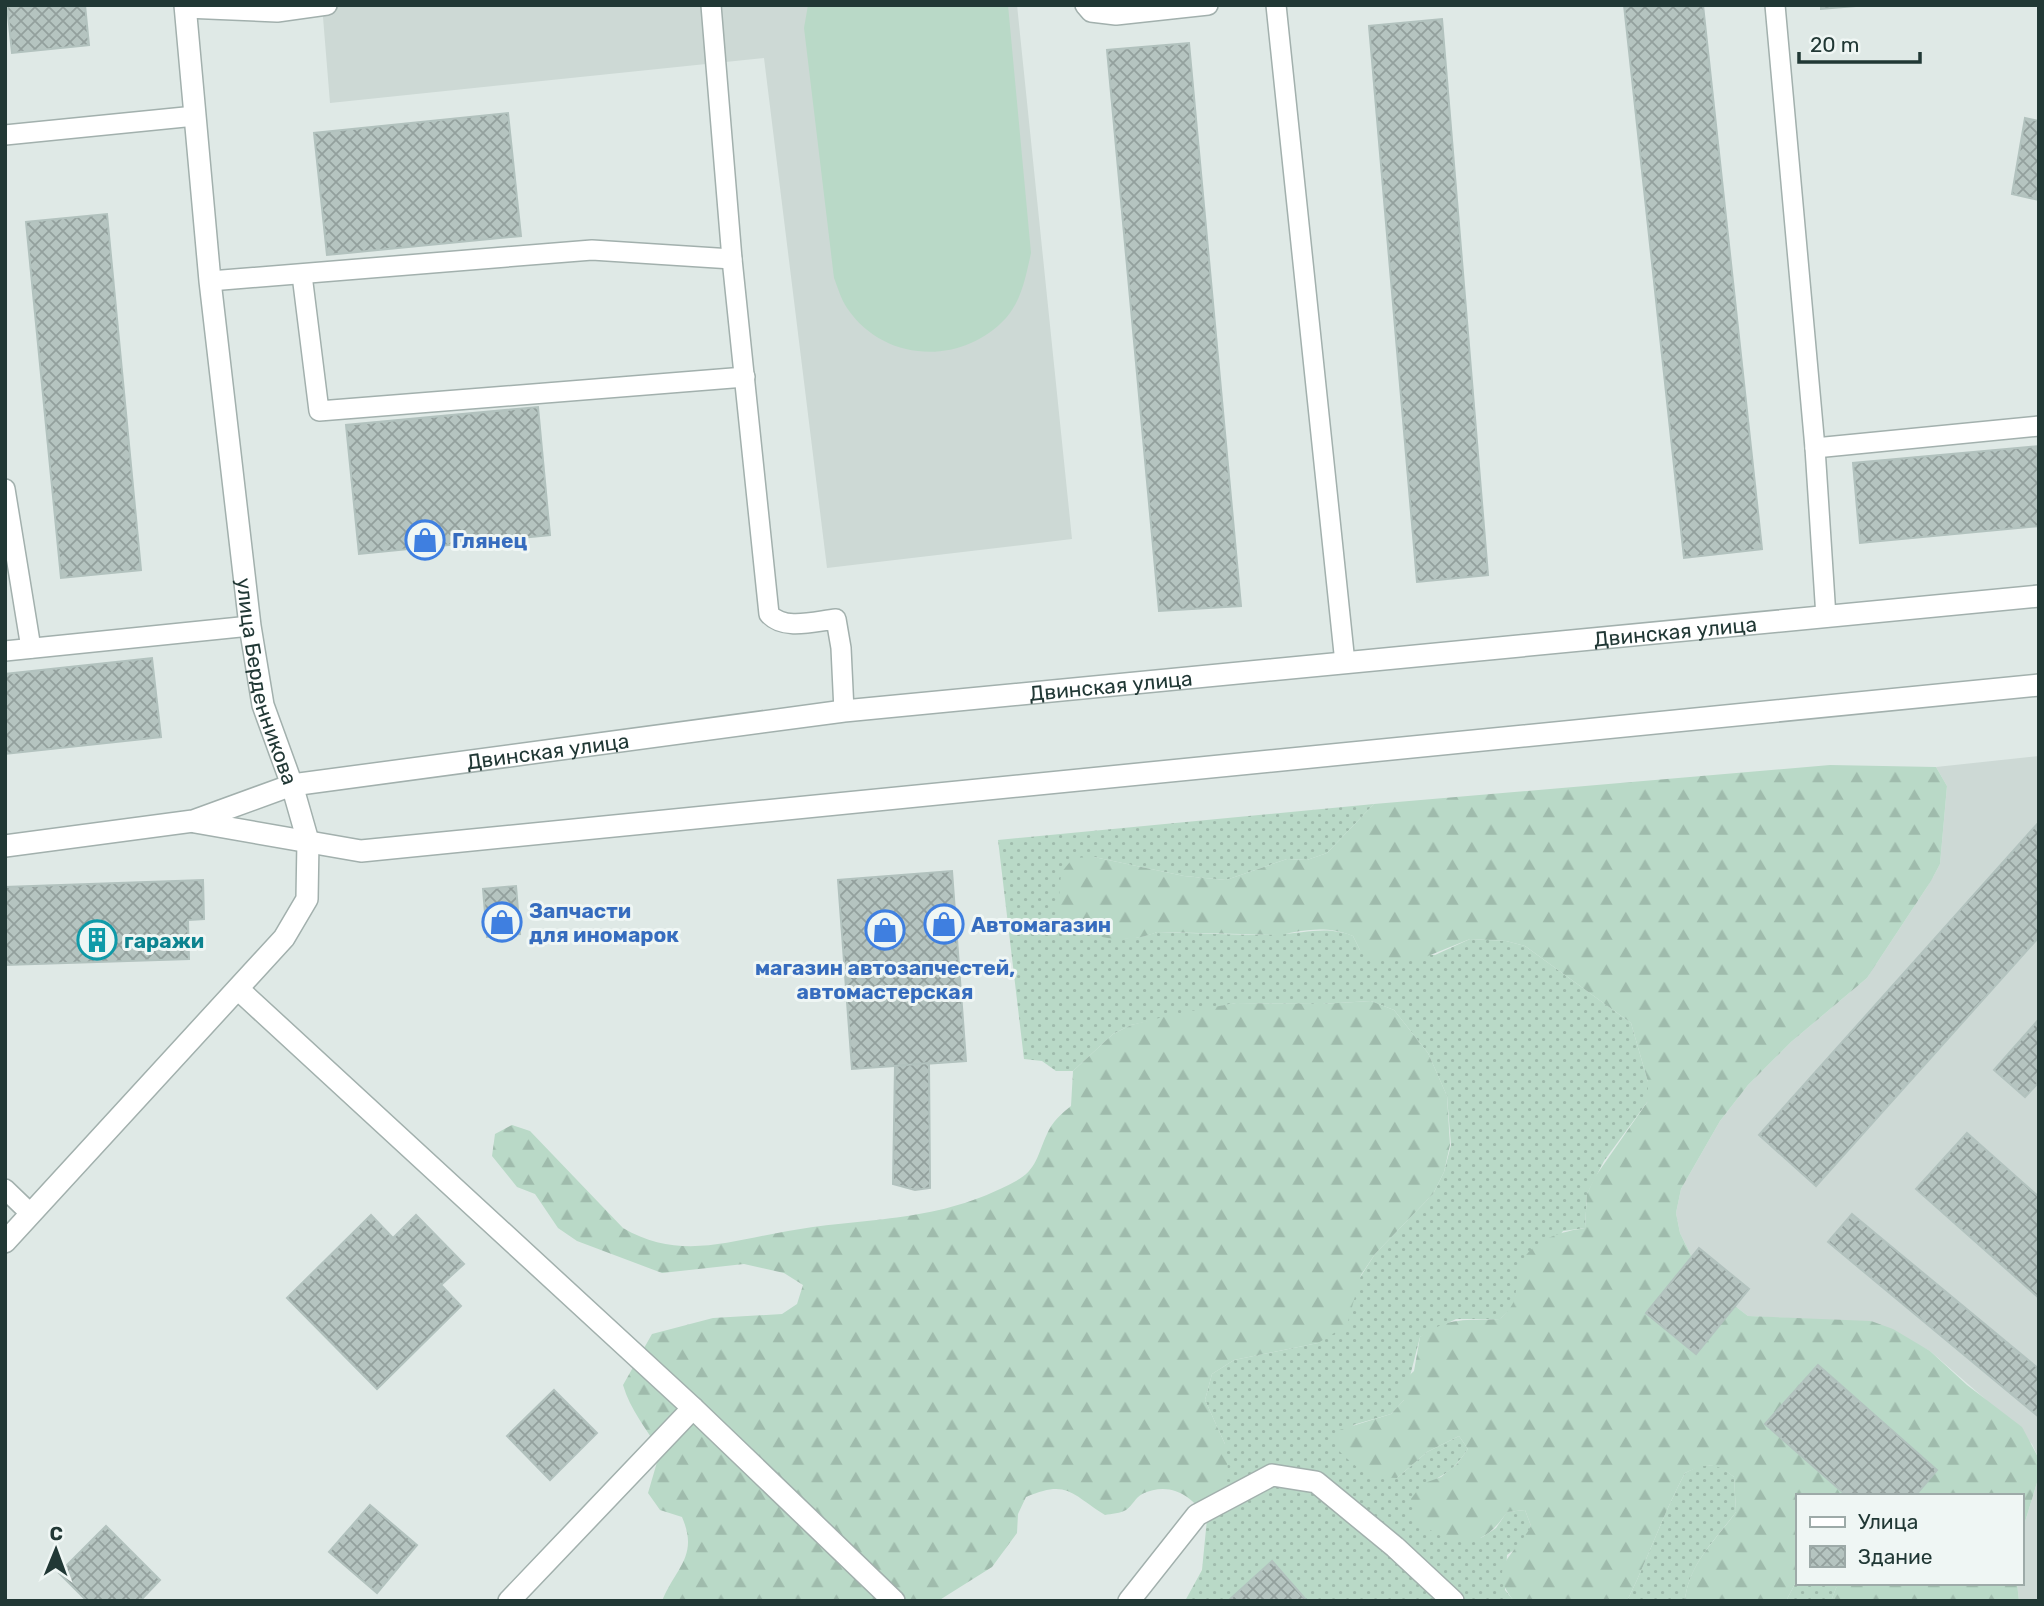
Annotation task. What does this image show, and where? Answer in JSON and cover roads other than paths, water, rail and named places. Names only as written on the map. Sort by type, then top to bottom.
[{"type":"street","name":"улица Берденникова","points":[[5,1242],[284,938],[307,899],[308,841],[263,705],[250,626],[210,281],[185,7]]},
{"type":"street","name":"Двинская улица","points":[[5,846],[193,821],[292,786],[844,711],[2039,596]]},
{"type":"street","name":"Двинская улица","points":[[193,821],[361,851],[2039,685]]},
{"type":"street","points":[[237,989],[693,1408],[894,1601]]},
{"type":"street","points":[[509,1601],[693,1408]]},
{"type":"street","points":[[1129,1601],[1197,1515],[1272,1475],[1315,1482],[1395,1547],[1453,1601]]},
{"type":"lane","points":[[185,7],[277,12],[327,5]]},
{"type":"lane","points":[[711,5],[732,259],[769,614],[775,621],[790,624],[836,619],[841,648],[844,711]]},
{"type":"lane","points":[[1085,5],[1091,12],[1116,15],[1208,5]]},
{"type":"lane","points":[[1276,5],[1345,663]]},
{"type":"lane","points":[[1775,5],[1815,448],[1826,617]]},
{"type":"lane","points":[[5,135],[195,116]]},
{"type":"lane","points":[[210,281],[592,250],[732,259]]},
{"type":"lane","points":[[302,275],[319,411],[745,377]]},
{"type":"lane","points":[[1815,448],[2039,426]]},
{"type":"lane","points":[[5,489],[31,648]]},
{"type":"lane","points":[[5,651],[250,626]]},
{"type":"lane","points":[[5,1189],[31,1214]]},
{"type":"place","name":"Глянец","points":[[425,540]]},
{"type":"place","name":"Запчасти для иномарок","points":[[502,922]]},
{"type":"place","name":"Автомагазин","points":[[944,924]]},
{"type":"place","name":"магазин автозапчестей, автомастерская","points":[[885,930]]},
{"type":"place","name":"гаражи","points":[[97,940]]}]
